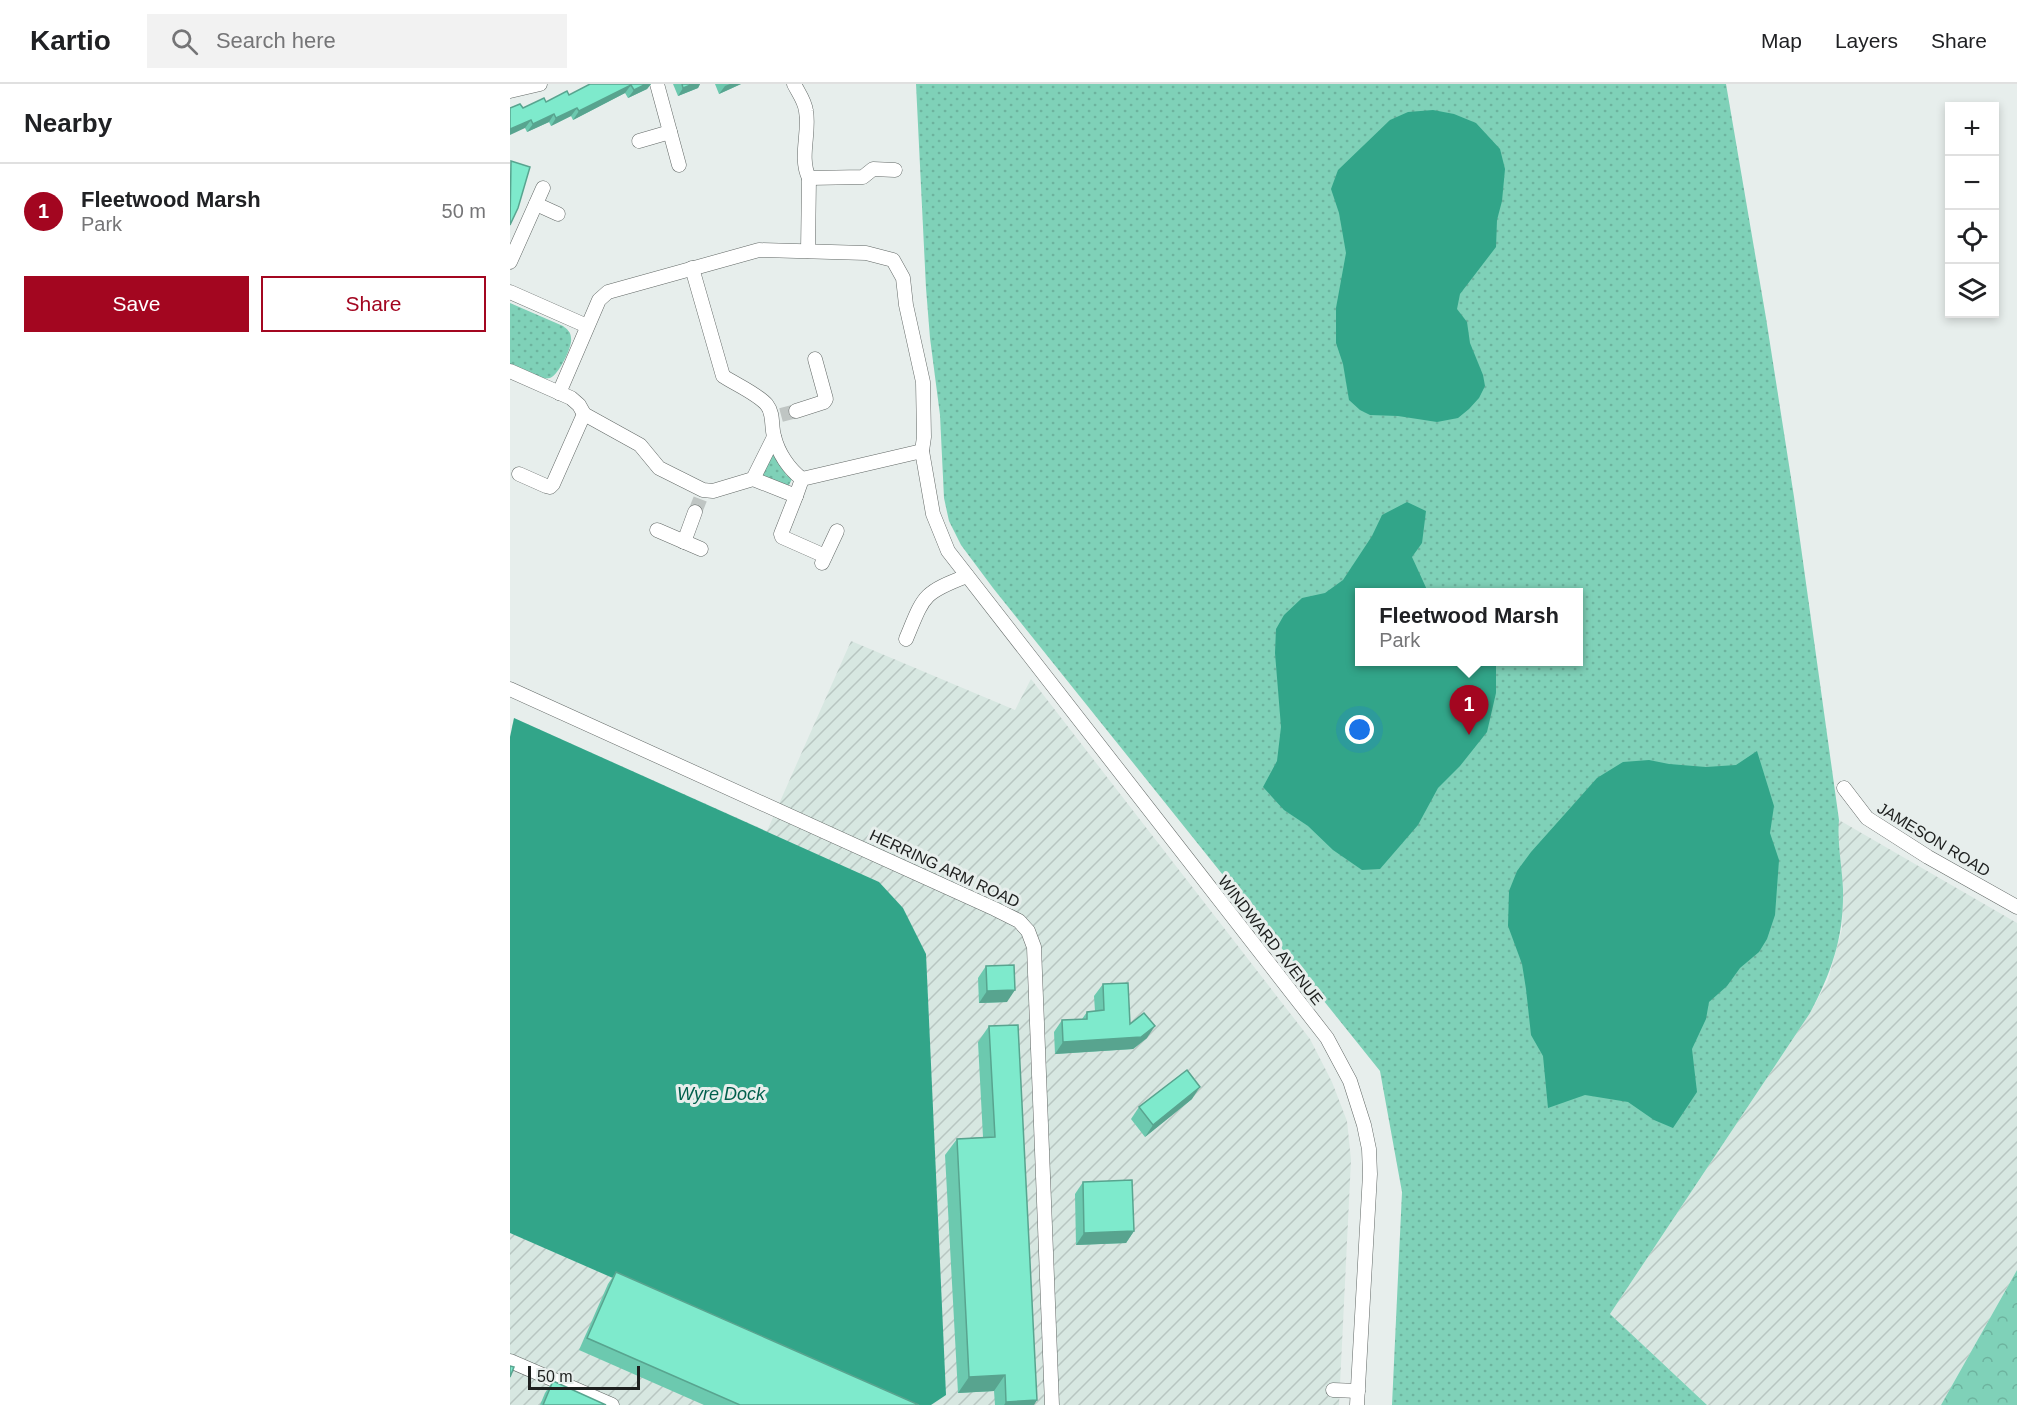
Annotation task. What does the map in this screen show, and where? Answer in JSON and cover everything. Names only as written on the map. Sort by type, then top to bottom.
[{"type":"street","points":[[510,91],[540,84]]},
{"type":"street","points":[[657,84],[679,165]]},
{"type":"street","points":[[794,84],[806,111],[805,169],[809,178],[808,251]]},
{"type":"street","points":[[639,141],[670,132]]},
{"type":"street","points":[[809,178],[863,177],[873,169],[895,170]]},
{"type":"street","points":[[510,262],[543,188]]},
{"type":"street","points":[[536,204],[558,214]]},
{"type":"street","name":"WINDWARD AVENUE","points":[[559,393],[599,300],[608,292],[759,250],[866,253],[893,260],[903,278],[906,305],[923,382],[922,451],[933,514],[948,551],[1327,1038],[1350,1081],[1364,1125],[1370,1174],[1358,1398],[1333,1390]]},
{"type":"street","points":[[692,268],[723,376],[767,405],[776,417],[774,437],[753,479]]},
{"type":"street","points":[[510,292],[587,326]]},
{"type":"street","points":[[796,411],[825,402],[815,358]]},
{"type":"street","points":[[510,371],[571,399],[579,405],[584,414],[640,445],[659,468],[702,493],[753,479],[796,496]]},
{"type":"street","points":[[519,474],[550,487],[584,414]]},
{"type":"street","points":[[774,437],[785,461],[802,479]]},
{"type":"street","points":[[802,479],[922,451]]},
{"type":"street","points":[[802,479],[781,534],[782,537],[823,559],[837,531]]},
{"type":"street","points":[[684,542],[695,512]]},
{"type":"street","points":[[657,530],[701,549]]},
{"type":"street","points":[[906,639],[926,597],[943,585],[967,576]]},
{"type":"street","name":"HERRING ARM ROAD","points":[[510,689],[1009,915],[1019,921],[1028,931],[1034,947],[1036,971],[1038,1084],[1052,1405]]},
{"type":"street","name":"JAMESON ROAD","points":[[1844,788],[1867,818],[1928,857],[2017,907]]},
{"type":"street","points":[[510,1361],[612,1405]]},
{"type":"shaded area","points":[[851,641],[1015,710],[1031,679],[1310,1039],[1332,1082],[1347,1121],[1351,1160],[1339,1405],[510,1405],[510,737],[514,718],[767,831]]},
{"type":"shaded area","points":[[1839,820],[2017,923],[2017,1270],[1941,1405],[1707,1405],[1610,1314],[1810,1013],[1828,980],[1842,929],[1843,889],[1838,838]]},
{"type":"green space","points":[[916,84],[1726,84],[1794,497],[1839,820],[1843,906],[1835,953],[1825,983],[1810,1013],[1610,1314],[1707,1405],[1392,1405],[1402,1192],[1380,1071],[961,545],[949,521],[944,498],[940,415],[930,338]]},
{"type":"green space","points":[[510,303],[563,326],[570,332],[571,342],[567,354],[561,367],[550,378],[535,376],[510,364]]},
{"type":"green space","points":[[772,454],[779,457],[786,475],[792,479],[787,489],[762,476]]},
{"type":"green space","points":[[2017,1270],[2017,1405],[1941,1405]]},
{"type":"water","points":[[1433,110],[1454,114],[1476,123],[1500,149],[1505,169],[1502,201],[1497,220],[1496,247],[1460,294],[1457,309],[1467,322],[1470,343],[1485,386],[1479,398],[1458,418],[1437,422],[1398,416],[1370,415],[1349,400],[1343,364],[1336,343],[1336,308],[1346,253],[1339,213],[1331,189],[1338,170],[1390,120],[1408,112]]},
{"type":"water","points":[[1407,502],[1426,511],[1422,543],[1412,557],[1426,588],[1355,588],[1355,666],[1496,666],[1496,693],[1487,732],[1460,766],[1438,788],[1418,825],[1380,869],[1362,870],[1333,850],[1308,826],[1284,810],[1263,787],[1277,761],[1281,727],[1275,653],[1276,629],[1284,615],[1302,598],[1325,593],[1343,580],[1372,536],[1382,515]]},
{"type":"water","name":"Wyre Dock","points":[[514,718],[879,882],[903,908],[926,954],[946,1395],[931,1405],[903,1405],[510,1233],[510,737]]},
{"type":"water","points":[[1757,751],[1774,806],[1770,833],[1779,860],[1775,915],[1767,939],[1759,952],[1740,968],[1727,986],[1709,1002],[1706,1019],[1692,1049],[1697,1092],[1673,1128],[1654,1120],[1628,1102],[1585,1095],[1548,1108],[1543,1056],[1531,1035],[1522,964],[1508,926],[1509,891],[1517,871],[1597,778],[1623,762],[1649,760],[1706,767],[1736,765]]},
{"type":"building","points":[[590,84],[646,84],[634,90],[631,85],[579,111],[577,108],[556,118],[554,114],[533,124],[531,120],[510,129],[510,108],[520,104],[523,108],[544,98],[546,102],[567,91],[569,95]]},
{"type":"building","points":[[511,161],[530,167],[518,208],[510,225]]},
{"type":"building","points":[[1014,965],[1015,990],[987,991],[986,966]]},
{"type":"building","points":[[1128,983],[1130,1024],[1144,1013],[1155,1026],[1141,1037],[1063,1042],[1062,1020],[1087,1019],[1087,1012],[1104,1010],[1103,984]]},
{"type":"building","points":[[1018,1025],[1037,1400],[1006,1402],[1005,1375],[969,1377],[957,1139],[995,1137],[989,1026]]},
{"type":"building","points":[[1187,1070],[1200,1087],[1153,1125],[1139,1107]]},
{"type":"building","points":[[1132,1180],[1134,1231],[1084,1233],[1083,1182]]},
{"type":"building","points":[[616,1272],[919,1405],[740,1405],[587,1338]]},
{"type":"building","points":[[553,1381],[606,1405],[543,1405]]},
{"type":"tunnel","points":[[781,415],[796,411]]},
{"type":"tunnel","points":[[695,512],[701,497]]},
{"type":"place","name":"Fleetwood Marsh","points":[[1469,735]]}]
